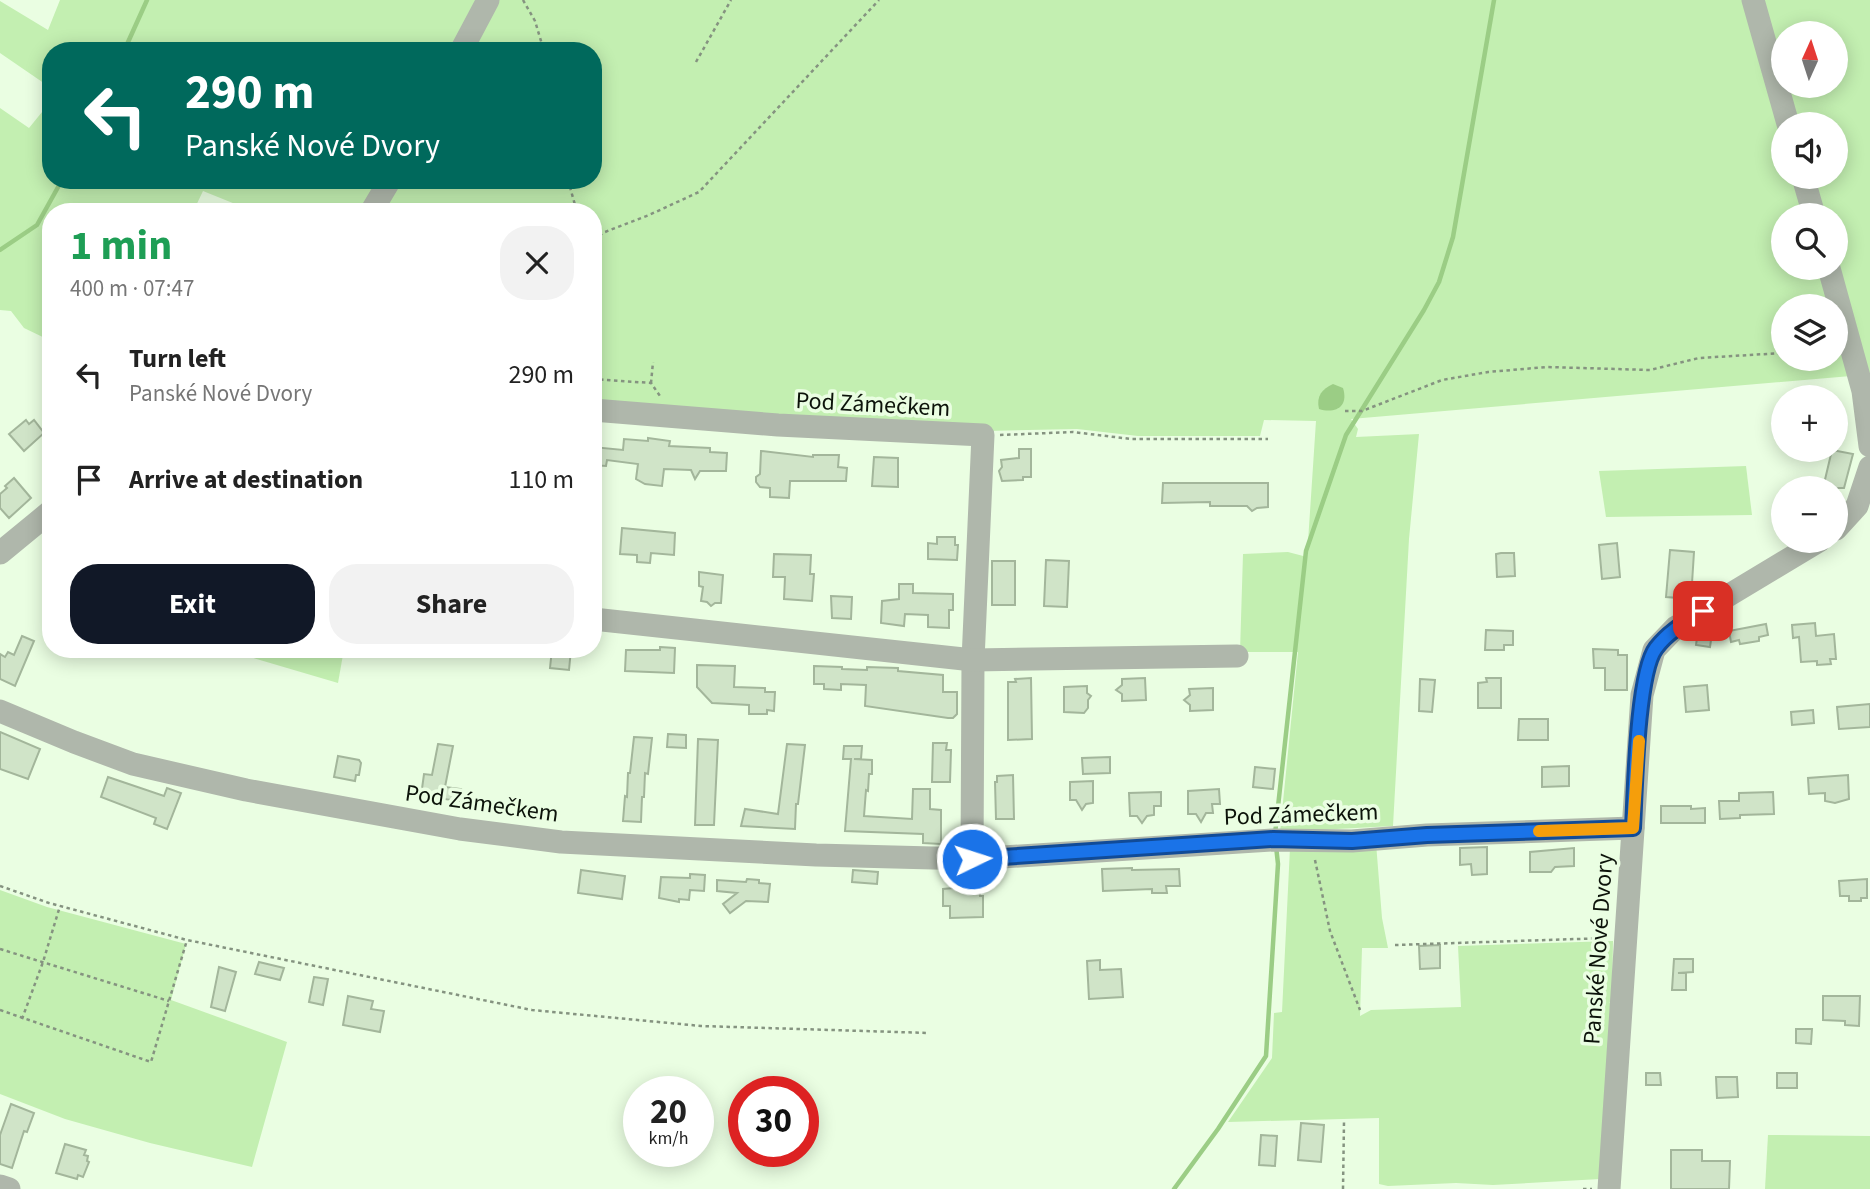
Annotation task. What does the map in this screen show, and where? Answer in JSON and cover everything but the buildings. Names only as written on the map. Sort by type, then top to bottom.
[{"type":"street","points":[[466,42],[488,0]]},
{"type":"street","points":[[1753,0],[1785,112]]},
{"type":"street","points":[[1832,280],[1863,391],[1870,446]]},
{"type":"street","name":"Pod Zámečkem","points":[[602,411],[779,425],[983,435],[973,660],[972,859]]},
{"type":"street","points":[[1848,516],[1857,506],[1870,467]]},
{"type":"street","points":[[0,553],[42,518]]},
{"type":"street","name":"Panské Nové Dvory","points":[[1608,1189],[1642,695],[1654,650],[1676,627],[1799,553]]},
{"type":"street","points":[[602,620],[973,660],[1237,656]]},
{"type":"street","name":"Pod Zámečkem","points":[[0,711],[133,764],[247,790],[460,829],[561,842],[972,859],[1275,839],[1352,841],[1427,835],[1633,828]]},
{"type":"street","points":[[0,1186],[9,1189]]},
{"type":"path","points":[[523,0],[535,21],[541,42]]},
{"type":"path","points":[[696,62],[731,0]]},
{"type":"path","points":[[602,234],[699,192],[879,0]]},
{"type":"path","points":[[1345,411],[1362,411],[1442,380],[1488,372],[1547,367],[1650,370],[1699,358],[1771,354]]},
{"type":"path","points":[[653,362],[651,383],[674,417]]},
{"type":"path","points":[[602,380],[651,383]]},
{"type":"path","name":"Pod Zámečkem","points":[[983,435],[1073,432],[1131,439],[1268,439]]},
{"type":"path","points":[[1310,840],[1330,931],[1360,1010]]},
{"type":"path","points":[[0,886],[60,906],[187,940],[532,1010],[701,1026],[929,1032]]},
{"type":"path","points":[[22,1018],[60,906]]},
{"type":"path","points":[[1395,945],[1624,938]]},
{"type":"path","points":[[0,1010],[151,1062],[187,940]]},
{"type":"path","points":[[0,949],[169,1001]]},
{"type":"path","points":[[1343,1189],[1344,1122]]},
{"type":"shaded area","points":[[60,0],[1746,0],[1771,98],[1777,112],[1771,112],[1771,189],[1798,189],[1803,203],[1771,203],[1771,280],[1824,280],[1828,294],[1771,294],[1771,371],[1848,371],[1848,365],[1851,376],[1351,419],[1358,429],[1356,437],[1419,434],[1409,539],[1393,826],[1280,832],[1298,652],[1240,652],[1243,554],[1288,552],[1307,557],[1316,421],[1264,420],[1260,436],[1138,436],[1077,429],[987,431],[602,403],[602,203],[233,203],[203,191],[197,203],[42,203],[42,337],[24,328],[11,311],[0,310],[0,108],[29,128],[42,112],[42,189],[602,189],[602,42],[42,42],[42,82],[0,53],[0,1],[48,30]]},
{"type":"shaded area","points":[[1759,0],[1870,0],[1870,375],[1848,303],[1848,294],[1845,294],[1841,280],[1848,280],[1848,203],[1818,203],[1814,189],[1848,189],[1848,112],[1792,112],[1787,98],[1848,98],[1848,21],[1771,21],[1771,42]]},
{"type":"shaded area","points":[[1333,384],[1343,388],[1342,404],[1335,410],[1319,409],[1318,400],[1321,394]]},
{"type":"shaded area","points":[[1746,466],[1752,515],[1606,517],[1599,471]]},
{"type":"shaded area","points":[[253,658],[342,658],[338,683]]},
{"type":"shaded area","points":[[1376,843],[1382,918],[1388,948],[1362,948],[1360,1016],[1371,1010],[1461,1007],[1458,946],[1613,941],[1612,1002],[1609,1002],[1612,1004],[1600,1179],[1493,1185],[1456,1183],[1388,1186],[1379,1184],[1379,1118],[1228,1122],[1272,1058],[1274,1013],[1282,1012],[1290,848]]},
{"type":"shaded area","points":[[0,890],[47,907],[186,944],[171,1000],[287,1042],[252,1167],[150,1143],[65,1119],[0,1094]]},
{"type":"shaded area","points":[[1768,1135],[1870,1136],[1870,1189],[1765,1189]]},
{"type":"waterway","points":[[128,42],[147,0]]},
{"type":"waterway","points":[[1275,834],[1306,551],[1346,435],[1439,282],[1453,237],[1494,0]]},
{"type":"waterway","points":[[49,203],[57,189]]},
{"type":"waterway","points":[[0,250],[37,225],[42,216]]},
{"type":"waterway","points":[[1174,1189],[1266,1056],[1278,864],[1276,846]]},
{"type":"slow traffic","points":[[1539,831],[1633,828],[1639,741]]},
{"type":"route","points":[[972,859],[1273,839],[1352,841],[1427,835],[1633,828],[1642,695],[1654,650],[1676,627],[1703,611]]}]
